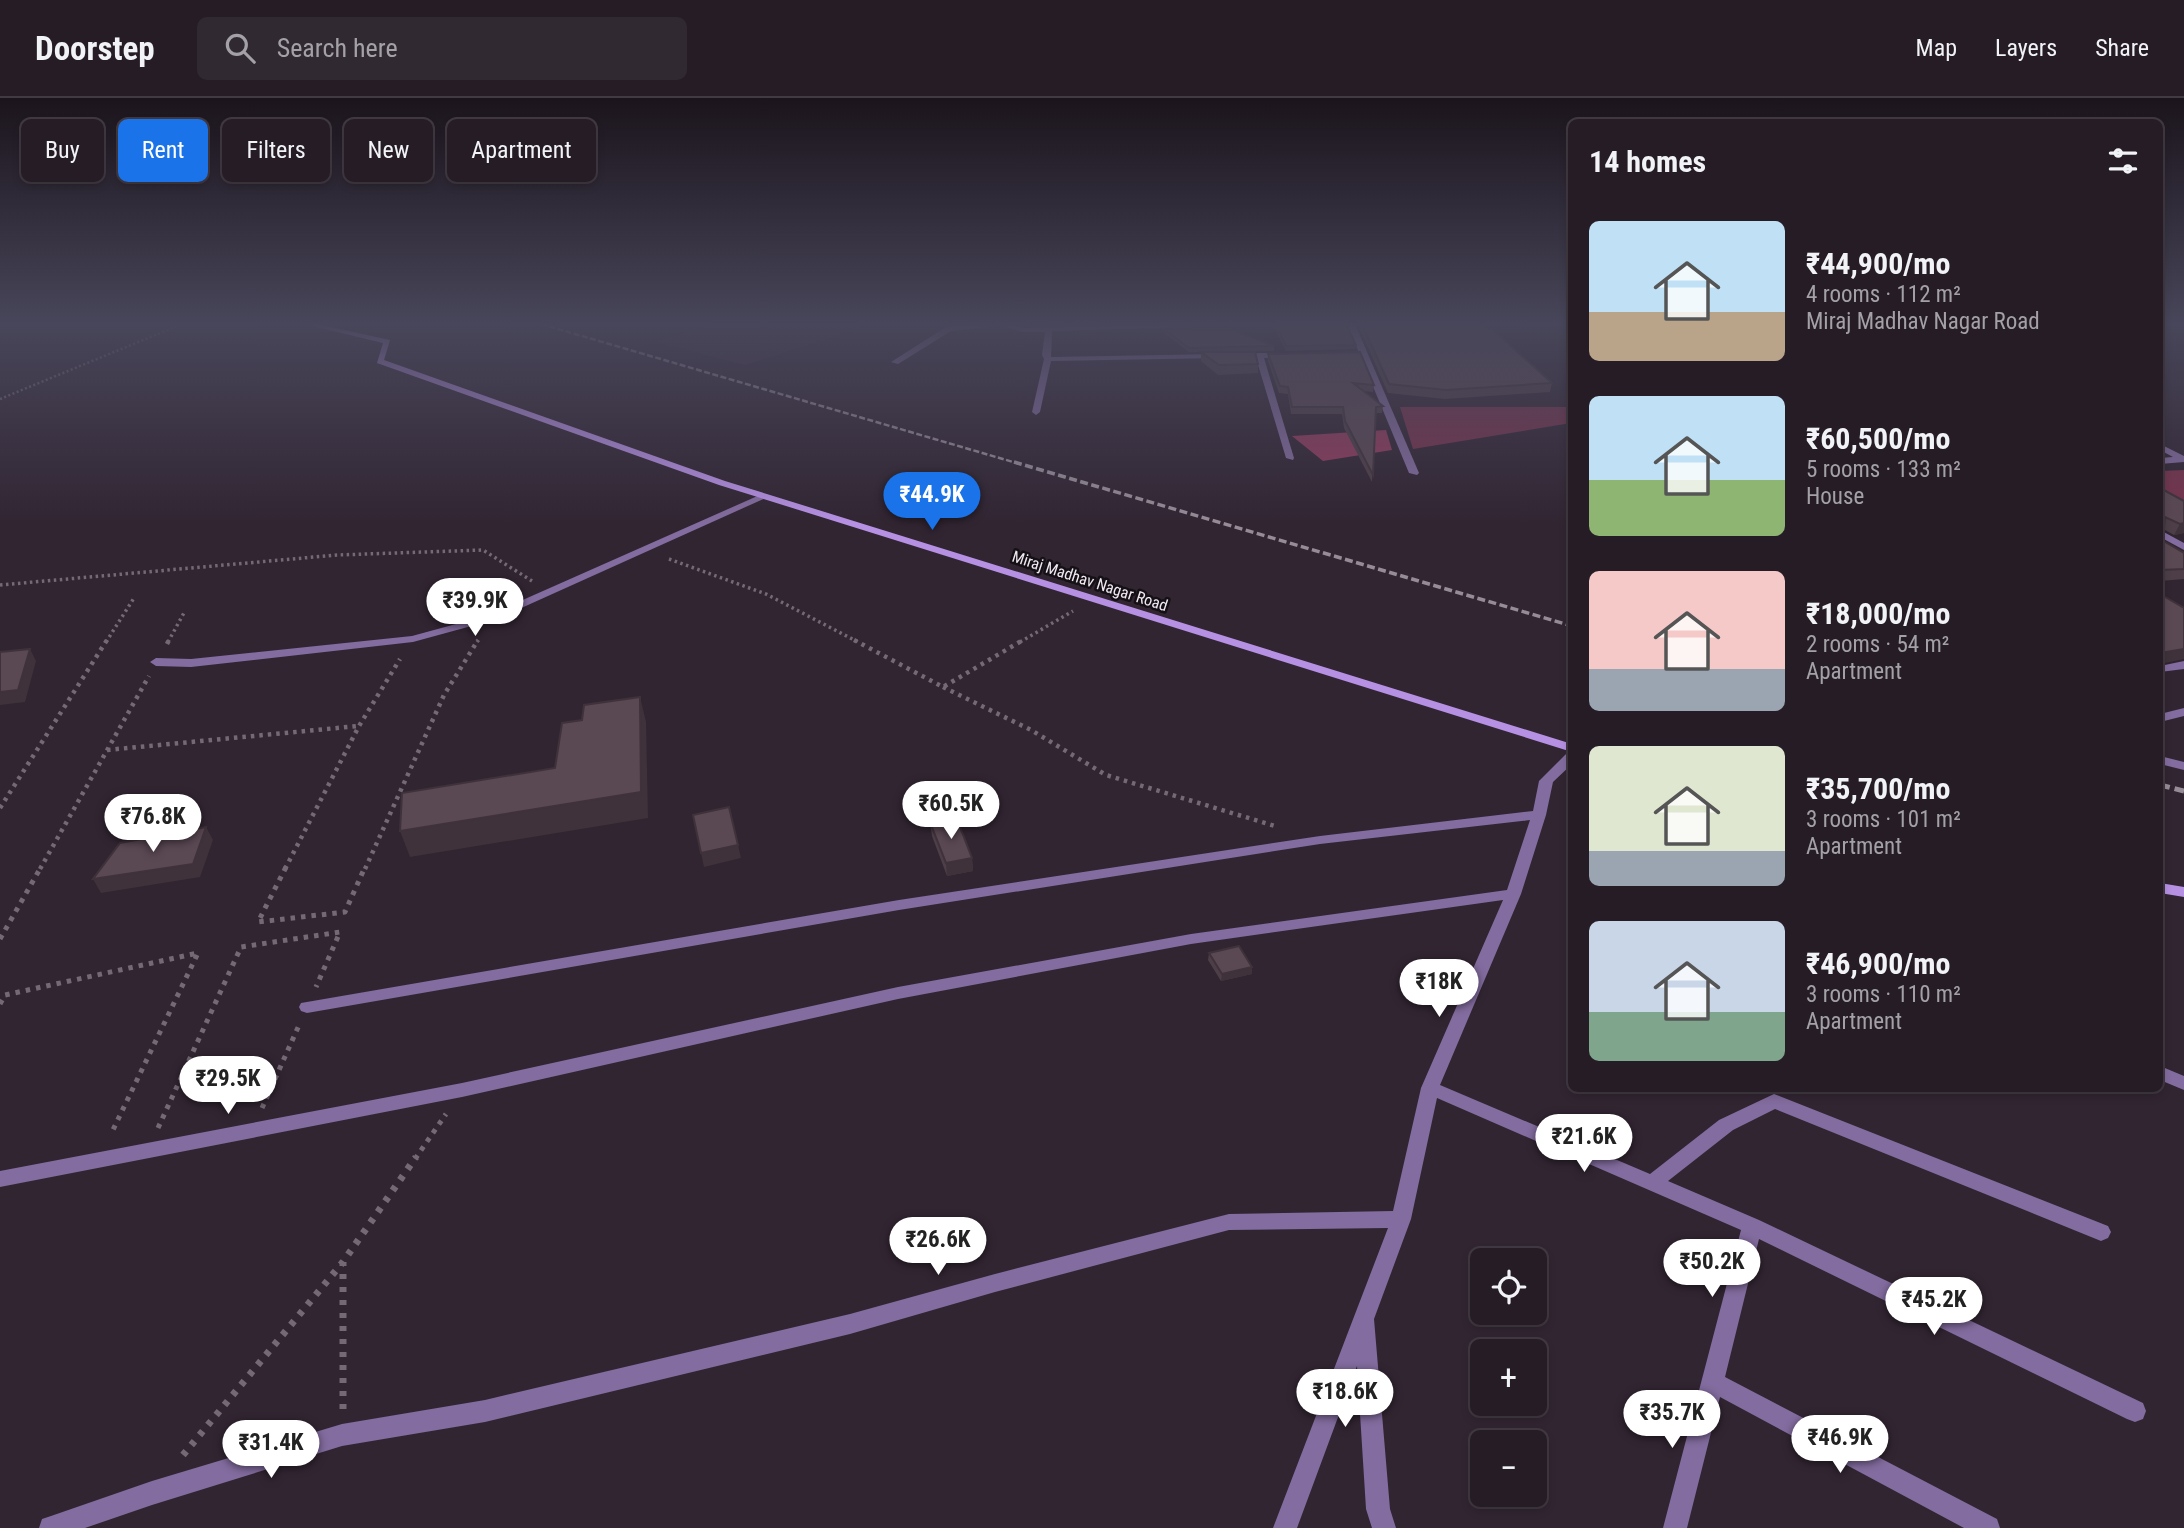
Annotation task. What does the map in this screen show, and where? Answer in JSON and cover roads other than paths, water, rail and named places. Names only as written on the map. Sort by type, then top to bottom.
[{"type":"street","name":"Miraj Madhav Nagar Road","points":[[467,391],[765,496],[1568,747]]},
{"type":"street","points":[[1036,412],[1041,391]]},
{"type":"street","points":[[1270,391],[1290,458]]},
{"type":"street","points":[[1379,391],[1414,473]]},
{"type":"street","points":[[2163,448],[2184,459]]},
{"type":"street","points":[[2163,461],[2184,459]]},
{"type":"street","points":[[156,662],[191,663],[413,639],[493,617],[765,496]]},
{"type":"street","points":[[2163,537],[2184,547]]},
{"type":"street","points":[[2163,668],[2184,665]]},
{"type":"street","points":[[2163,717],[2184,712]]},
{"type":"street","points":[[1285,1528],[1401,1219],[1430,1088],[1513,894],[1539,815],[1546,781],[1568,761]]},
{"type":"street","points":[[2163,761],[2184,766]]},
{"type":"street","points":[[307,1007],[427,984],[1007,888],[1320,840],[1539,815]]},
{"type":"street","points":[[2163,888],[2184,892]]},
{"type":"street","points":[[0,1179],[462,1090],[898,993],[1191,939],[1513,894]]},
{"type":"street","points":[[2163,1074],[2184,1083]]},
{"type":"street","points":[[1430,1088],[1752,1226],[2135,1411]]},
{"type":"street","points":[[1653,1182],[1726,1125],[1774,1101],[2101,1232]]},
{"type":"street","points":[[51,1528],[152,1493],[342,1434],[485,1411],[809,1334],[1229,1222],[1401,1219]]},
{"type":"street","points":[[1675,1528],[1752,1226]]},
{"type":"street","points":[[1364,1315],[1378,1509],[1384,1528]]},
{"type":"street","points":[[1713,1382],[1988,1528]]},
{"type":"railway","points":[[769,391],[1020,464]]},
{"type":"railway","points":[[1014,462],[1568,625]]},
{"type":"railway","points":[[2163,786],[2184,791]]}]
